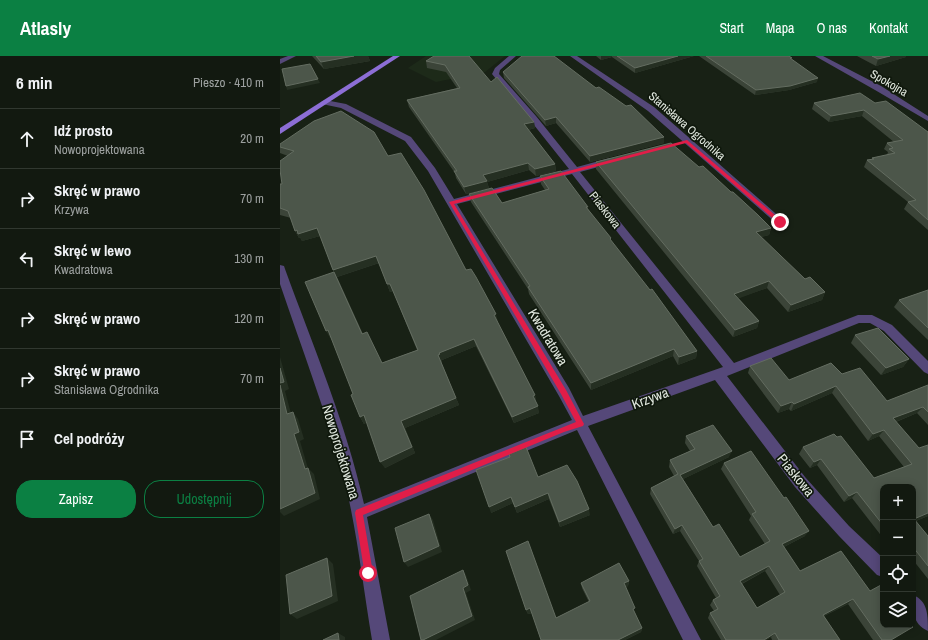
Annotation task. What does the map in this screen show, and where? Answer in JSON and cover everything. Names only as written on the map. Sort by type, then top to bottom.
[{"type":"main road","points":[[280,132],[397,56]]},
{"type":"street","points":[[280,62],[293,56]]},
{"type":"street","name":"Piaskowa","points":[[512,56],[497,69],[495,74],[533,118],[574,170],[724,371],[800,482],[844,531],[880,566]]},
{"type":"street","name":"Stanisława Ogrodnika","points":[[573,56],[599,75],[645,104],[683,142],[780,222]]},
{"type":"street","name":"Spokojna","points":[[818,56],[885,92],[928,119]]},
{"type":"street","name":"Kwadratowa","points":[[325,102],[343,106],[408,139],[432,170],[564,392],[692,640]]},
{"type":"street","points":[[451,203],[619,159]]},
{"type":"street","name":"Nowoprojektowana","points":[[280,269],[332,418],[350,478],[359,513],[381,640]]},
{"type":"street","name":"Krzywa","points":[[359,513],[563,429],[724,371],[850,322],[865,318],[876,320],[888,328],[928,369]]},
{"type":"street","points":[[916,607],[928,622]]},
{"type":"shaded area","points":[[426,56],[505,56],[485,72],[436,82],[408,68]]},
{"type":"building","points":[[316,56],[354,56],[321,62]]},
{"type":"building","points":[[434,56],[469,56],[491,82],[497,77],[534,122],[524,124],[555,164],[535,169],[528,163],[483,175],[487,181],[464,187],[454,171],[457,171],[407,100],[460,88],[445,65],[426,61]]},
{"type":"building","points":[[522,56],[554,56],[596,88],[599,87],[626,106],[631,105],[664,137],[590,156],[556,117],[545,120],[503,72]]},
{"type":"building","points":[[617,56],[678,56],[635,68]]},
{"type":"building","points":[[706,56],[789,56],[818,78],[790,86],[756,90]]},
{"type":"building","points":[[872,56],[890,56],[878,59]]},
{"type":"building","points":[[310,64],[318,79],[286,86],[282,69]]},
{"type":"building","points":[[860,93],[875,103],[886,101],[928,132],[928,220],[908,202],[916,200],[867,160],[895,153],[889,149],[893,148],[887,143],[903,140],[864,110],[831,116],[814,103]]},
{"type":"building","points":[[341,111],[374,132],[388,156],[401,153],[424,190],[466,270],[471,269],[476,277],[496,314],[494,315],[535,395],[533,396],[538,406],[512,417],[474,339],[439,353],[440,354],[438,355],[456,398],[401,421],[412,447],[380,462],[364,415],[360,417],[351,395],[353,394],[328,330],[326,331],[305,282],[334,272],[362,334],[367,332],[382,363],[418,350],[390,284],[387,284],[376,256],[333,270],[317,228],[298,234],[297,230],[295,231],[288,211],[280,208],[280,184],[282,184],[280,161],[294,151],[280,147],[280,144],[314,121]]},
{"type":"building","points":[[671,143],[699,167],[703,166],[758,215],[771,228],[756,232],[805,279],[810,277],[825,292],[791,305],[769,281],[734,294],[759,321],[735,330],[596,162]]},
{"type":"building","points":[[561,171],[588,207],[586,207],[611,238],[610,239],[650,290],[652,289],[697,351],[679,357],[674,349],[591,383],[528,287],[530,286],[469,194],[492,188],[502,203],[549,189],[540,176]]},
{"type":"building","points":[[928,290],[928,328],[899,300]]},
{"type":"building","points":[[878,328],[909,359],[886,368],[855,335]]},
{"type":"building","points":[[771,358],[789,380],[831,363],[842,374],[860,368],[887,401],[928,385],[928,412],[923,407],[893,418],[919,448],[928,445],[928,513],[916,518],[916,484],[880,484],[880,521],[857,492],[849,496],[821,459],[814,462],[803,447],[834,434],[837,437],[841,436],[874,478],[912,464],[884,430],[873,434],[836,386],[794,404],[792,402],[781,406],[750,366]]},
{"type":"building","points":[[280,368],[284,382],[280,383]]},
{"type":"building","points":[[280,385],[287,414],[293,412],[299,432],[294,434],[305,469],[308,468],[315,493],[280,509]]},
{"type":"building","points":[[713,425],[732,451],[680,475],[713,527],[719,524],[740,557],[770,541],[752,514],[756,512],[724,463],[751,451],[784,498],[786,497],[809,531],[782,544],[800,571],[841,551],[870,591],[880,586],[880,628],[911,628],[891,640],[882,640],[853,599],[823,615],[840,640],[779,640],[775,633],[764,640],[726,640],[710,613],[718,609],[713,600],[720,596],[699,561],[703,559],[682,525],[675,529],[651,488],[678,474],[670,460],[695,449],[686,436]],"holes":[[[769,566],[785,592],[757,608],[740,581]]]},
{"type":"building","points":[[526,447],[538,477],[567,465],[577,481],[589,509],[559,522],[548,493],[515,507],[511,497],[489,507],[476,470],[510,457],[509,454]]},
{"type":"building","points":[[429,514],[439,546],[404,562],[395,528]]},
{"type":"building","points":[[916,521],[928,536],[928,566],[916,551]]},
{"type":"building","points":[[528,541],[556,618],[590,601],[581,583],[619,563],[629,581],[624,583],[635,608],[633,609],[642,628],[618,640],[541,640],[530,608],[526,610],[506,551]]},
{"type":"building","points":[[327,558],[332,596],[290,614],[286,575]]},
{"type":"building","points":[[463,570],[468,585],[463,588],[472,616],[421,640],[410,596]]},
{"type":"building","points":[[338,633],[339,640],[323,640]]},
{"type":"route","points":[[368,573],[359,513],[563,429],[580,424],[564,392],[451,203],[687,141],[780,222]]}]
